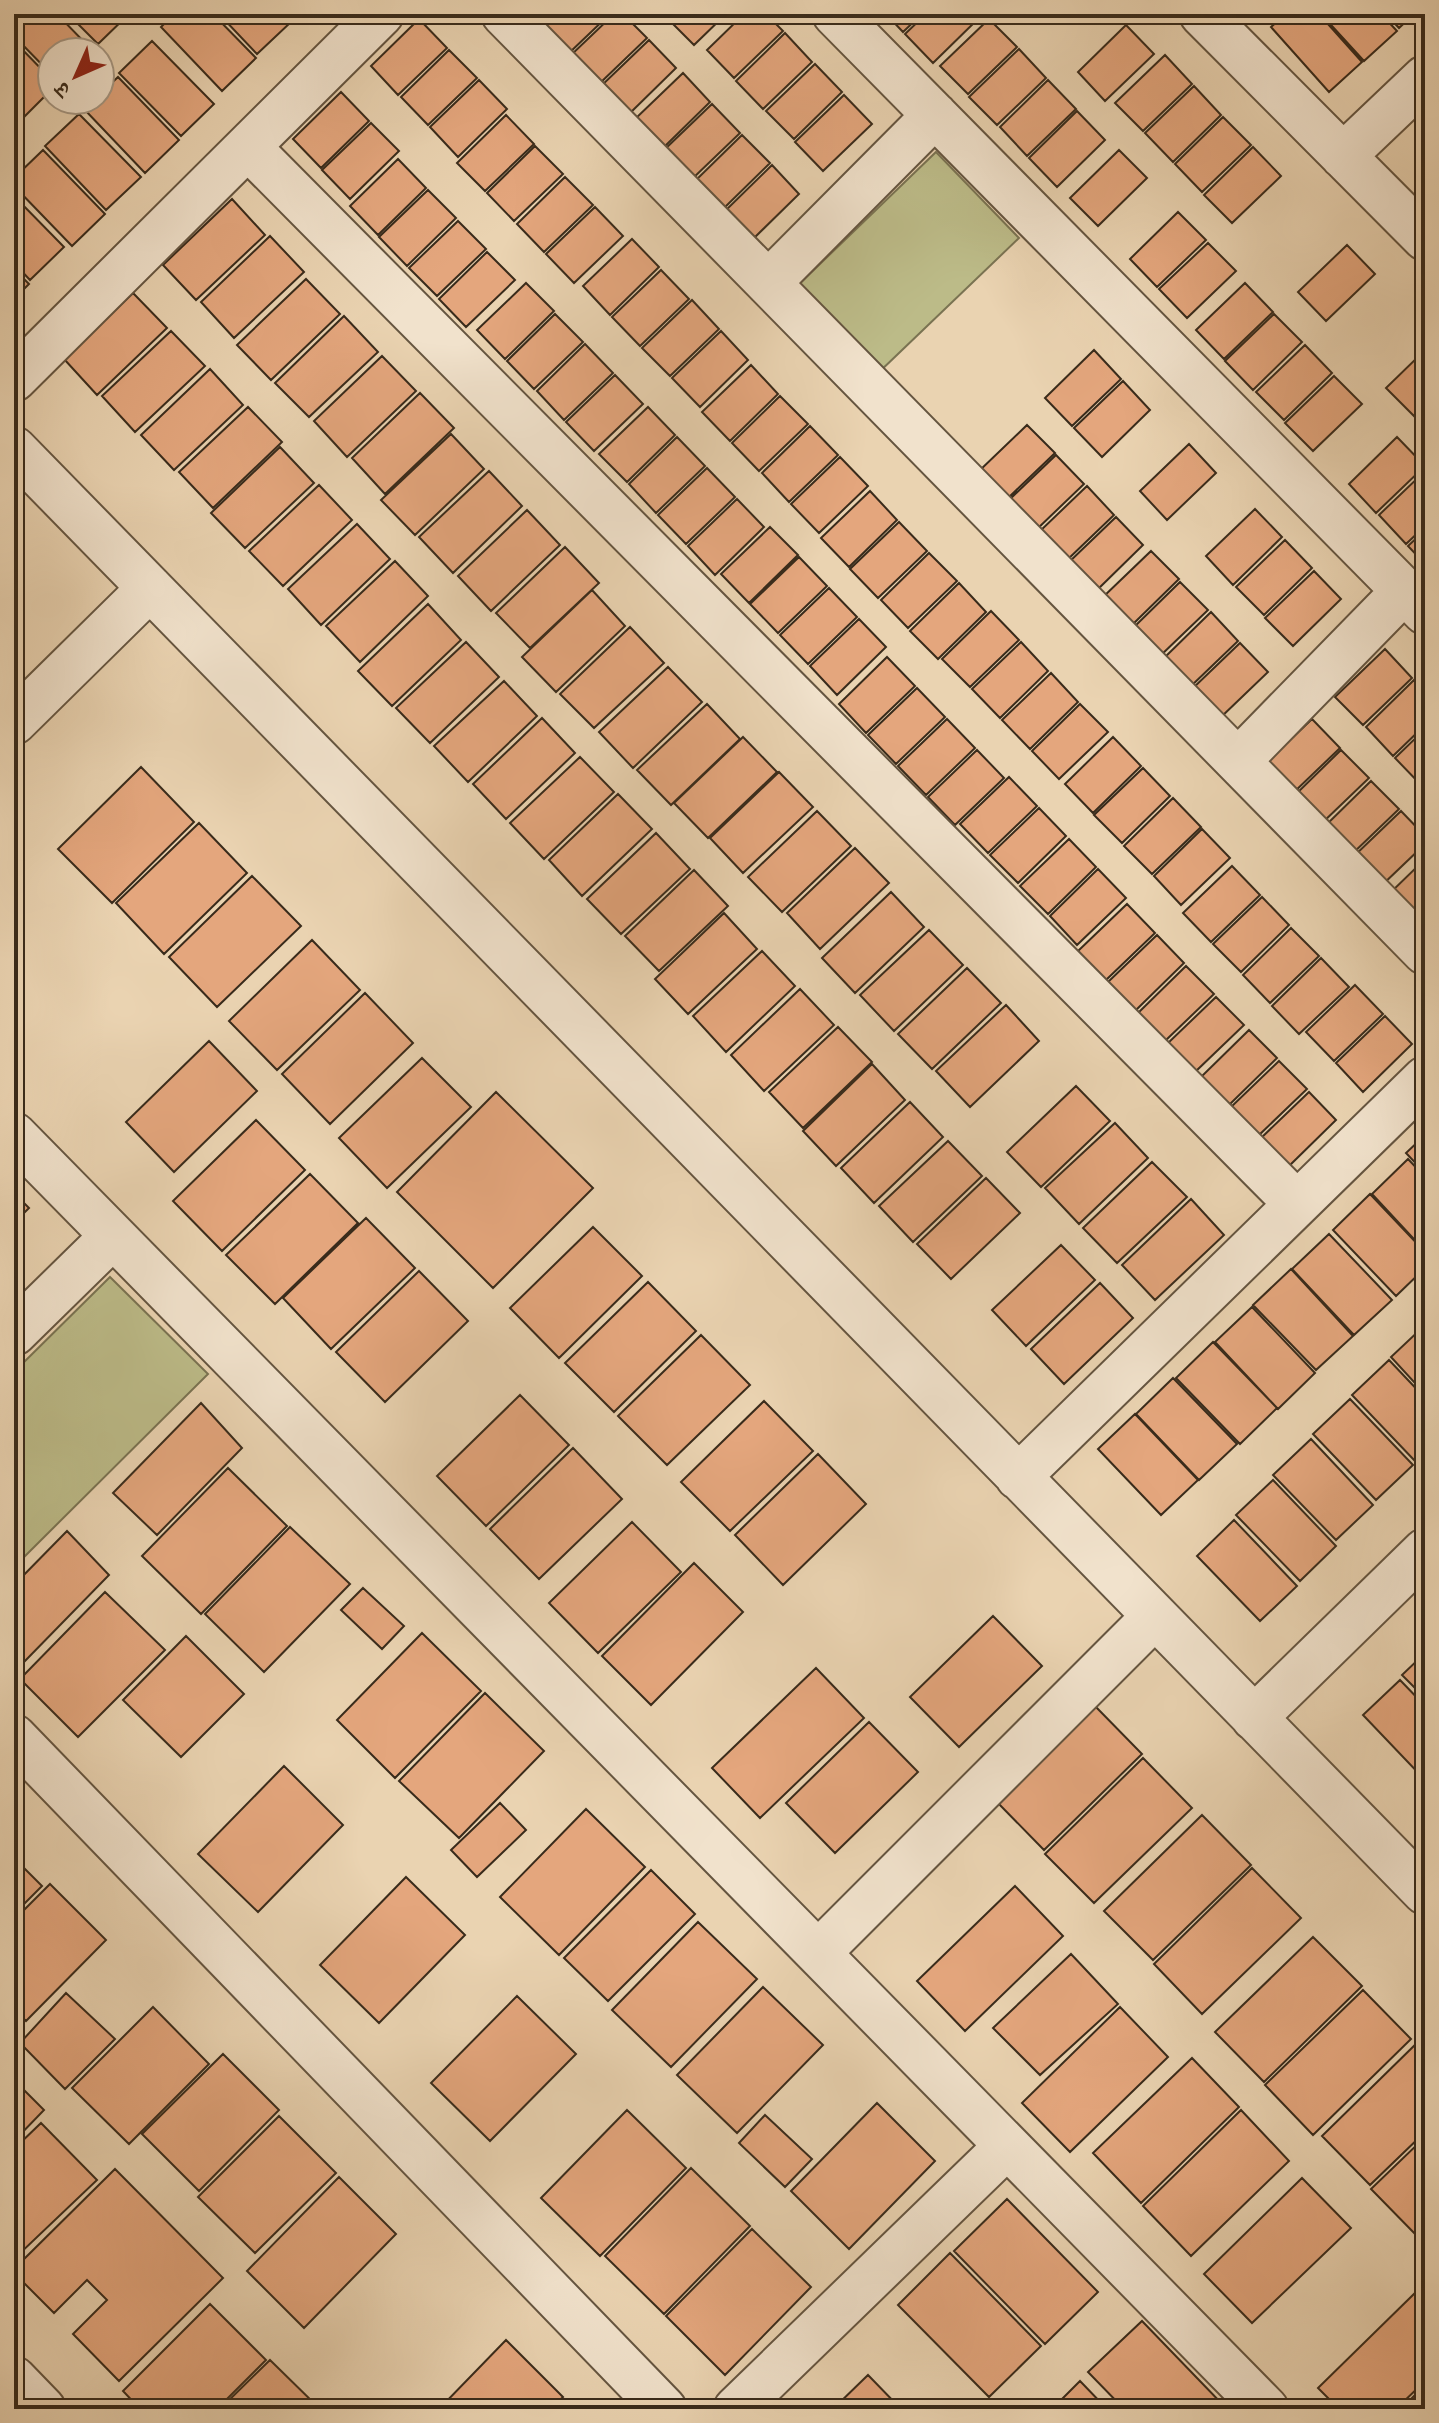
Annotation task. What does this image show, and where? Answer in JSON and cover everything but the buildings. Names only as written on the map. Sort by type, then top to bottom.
[{"type":"street","points":[[14,379],[381,14]]},
{"type":"street","points":[[504,14],[1425,952]]},
{"type":"street","points":[[835,14],[1415,601],[1238,761]]},
{"type":"street","points":[[1202,14],[1425,238]]},
{"type":"street","points":[[1343,156],[1425,78]]},
{"type":"street","points":[[768,283],[935,115]]},
{"type":"street","points":[[248,147],[1297,1204]]},
{"type":"street","points":[[14,449],[1425,1892]]},
{"type":"street","points":[[14,722],[150,588]]},
{"type":"street","points":[[1018,1477],[1425,1079]]},
{"type":"street","points":[[14,1135],[1266,2409]]},
{"type":"street","points":[[14,1333],[113,1236]]},
{"type":"street","points":[[1254,1718],[1425,1551]]},
{"type":"street","points":[[818,1953],[1155,1616]]},
{"type":"street","points":[[14,1737],[664,2409]]},
{"type":"street","points":[[736,2409],[1007,2146]]},
{"type":"street","points":[[14,2379],[43,2409]]},
{"type":"shaded area","points":[[936,152],[1019,238],[876,375],[794,289]]},
{"type":"shaded area","points":[[110,1277],[208,1374],[14,1567],[14,1372]]}]
